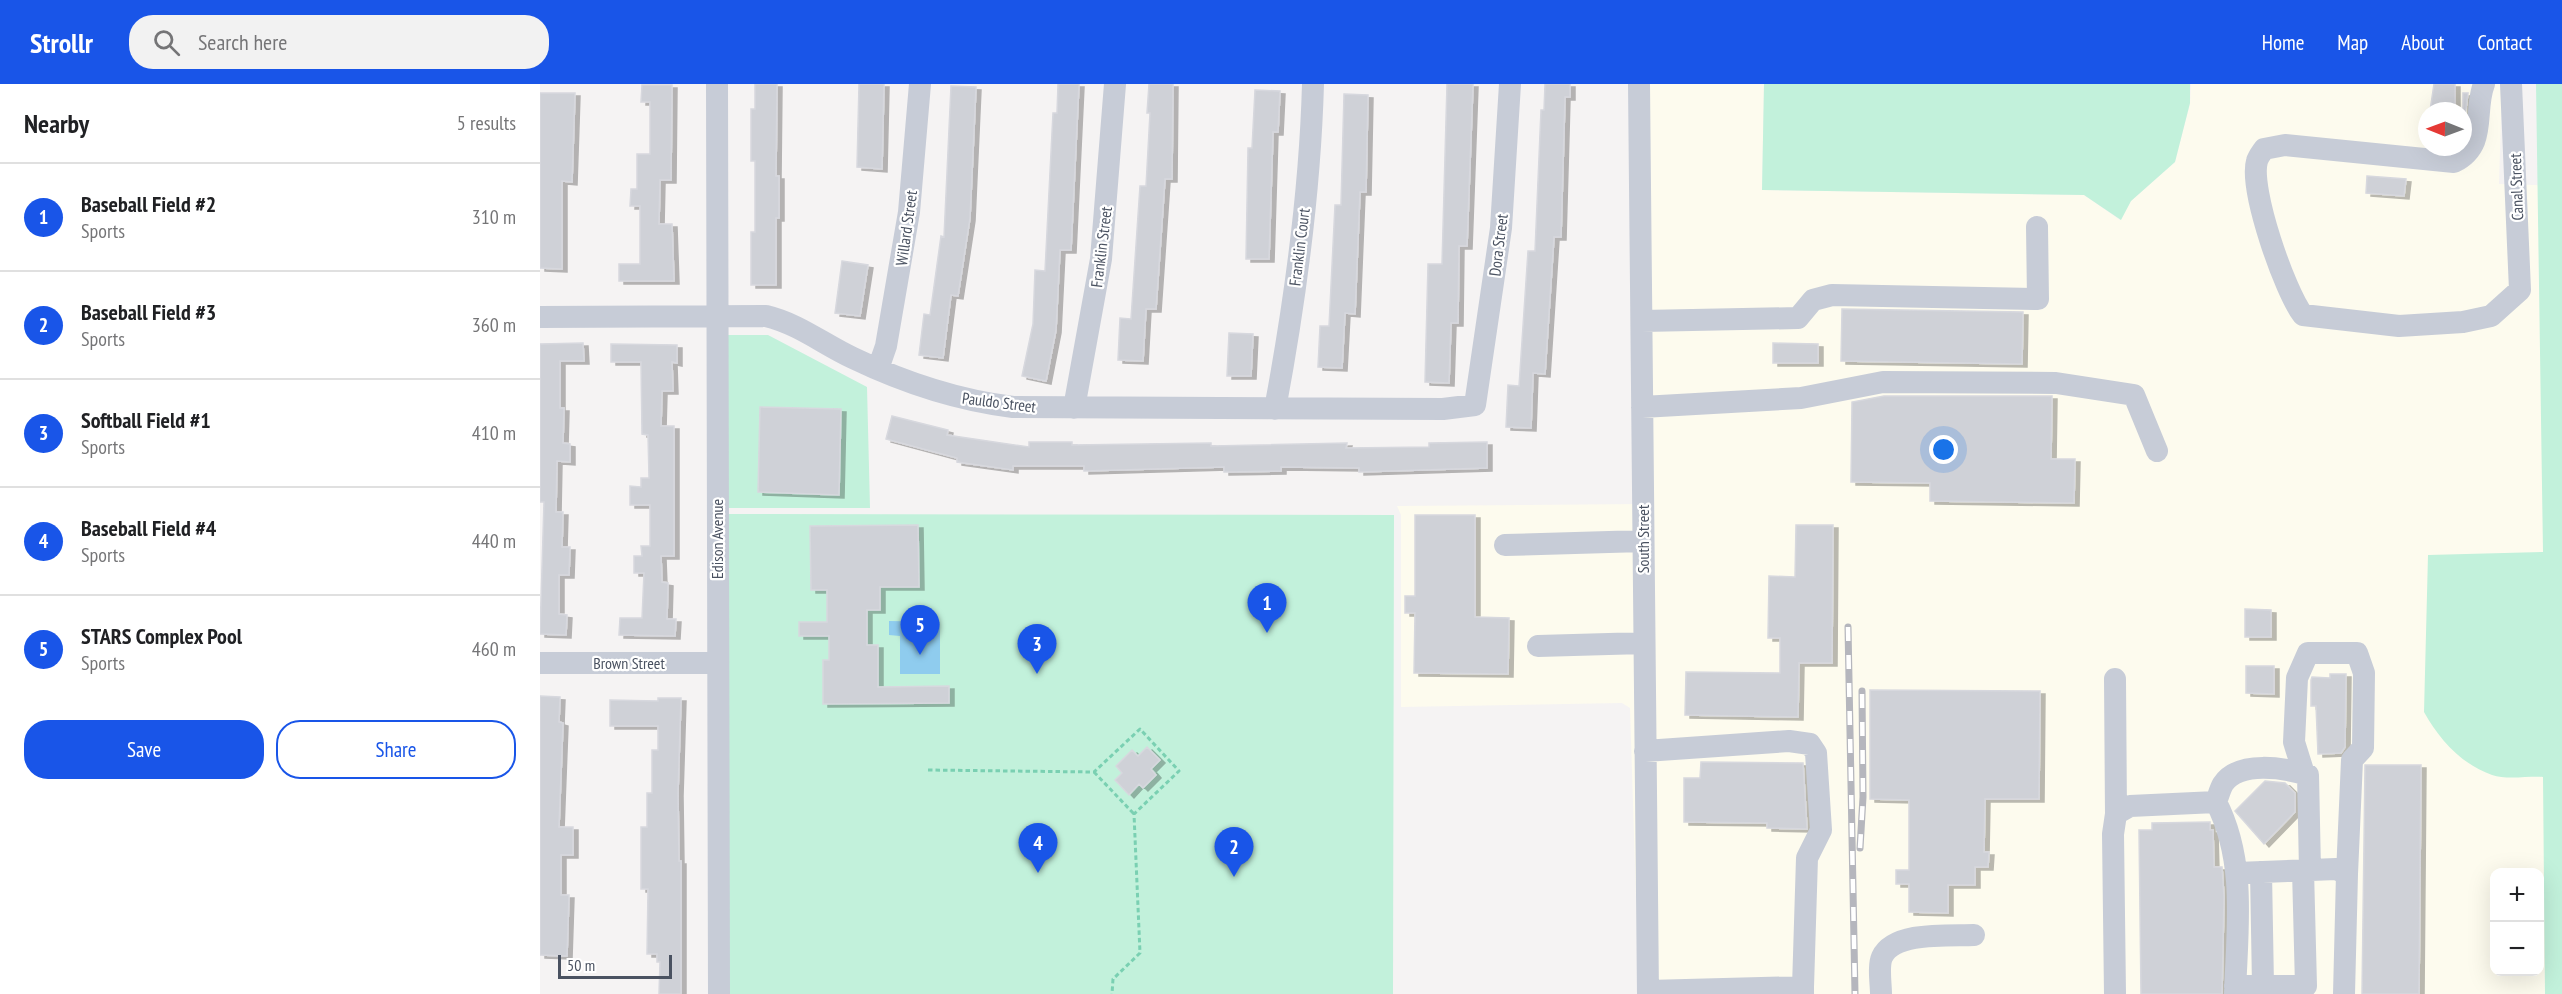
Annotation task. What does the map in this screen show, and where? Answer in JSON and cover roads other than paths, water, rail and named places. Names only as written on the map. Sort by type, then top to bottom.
[{"type":"street","name":"Edison Avenue","points":[[717,84],[719,994]]},
{"type":"street","name":"Willard Street","points":[[878,369],[886,346],[909,212],[920,84]]},
{"type":"street","name":"Franklin Street","points":[[1074,408],[1101,259],[1115,84]]},
{"type":"street","name":"Franklin Court","points":[[1275,409],[1294,292],[1306,189],[1313,84]]},
{"type":"street","name":"Dora Street","points":[[1475,405],[1500,228],[1510,84]]},
{"type":"street","name":"South Street","points":[[1639,84],[1648,992]]},
{"type":"street","name":"Canal Street","points":[[2484,84],[2481,94],[2479,132],[2473,146],[2462,158],[2454,162],[2285,145],[2264,148],[2257,161],[2257,182],[2268,230],[2294,303],[2303,315],[2399,326],[2463,322],[2491,316],[2520,290],[2511,84]]},
{"type":"street","points":[[1642,321],[1798,318],[1813,300],[1832,295],[2038,299],[2037,227]]},
{"type":"street","name":"Pauldo Street","points":[[540,316],[717,317],[746,315],[787,321],[852,358],[914,385],[989,404],[1074,408],[1275,409],[1443,409],[1475,405]]},
{"type":"street","points":[[1642,407],[1801,398],[1883,382],[2056,383],[2134,394],[2157,451]]},
{"type":"street","points":[[1505,545],[1643,541]]},
{"type":"street","points":[[1538,646],[1644,643]]},
{"type":"street","points":[[2304,774],[2294,742],[2297,678],[2308,653],[2357,653],[2364,673],[2363,748],[2352,760],[2344,994]]},
{"type":"street","name":"Brown Street","points":[[540,663],[718,663]]},
{"type":"street","points":[[2115,680],[2116,814],[2113,834],[2115,994]]},
{"type":"street","points":[[1645,751],[1789,741],[1810,744],[1816,753],[1821,831],[1807,858],[1803,991],[1648,992]]},
{"type":"street","points":[[2282,767],[2308,775],[2306,986],[2263,986],[2235,990],[2237,873],[2224,817],[2216,802],[2224,783],[2245,770],[2282,767]]},
{"type":"street","points":[[2116,814],[2130,806],[2216,802]]},
{"type":"street","points":[[2237,873],[2336,868],[2347,874]]},
{"type":"street","points":[[2261,872],[2263,986]]},
{"type":"street","points":[[1881,994],[1881,957],[1893,943],[1916,937],[1974,935]]},
{"type":"water","points":[[889,621],[940,622],[940,674],[900,674],[900,636],[889,635]]},
{"type":"railway","points":[[1848,627],[1855,994]]},
{"type":"railway","points":[[1860,848],[1863,797],[1862,691]]},
{"type":"place","name":"Baseball Field #2","points":[[1267,633]]},
{"type":"place","name":"STARS Complex Pool","points":[[920,655]]},
{"type":"place","name":"Softball Field #1","points":[[1037,674]]},
{"type":"place","name":"Baseball Field #4","points":[[1038,873]]},
{"type":"place","name":"Baseball Field #3","points":[[1234,877]]}]
